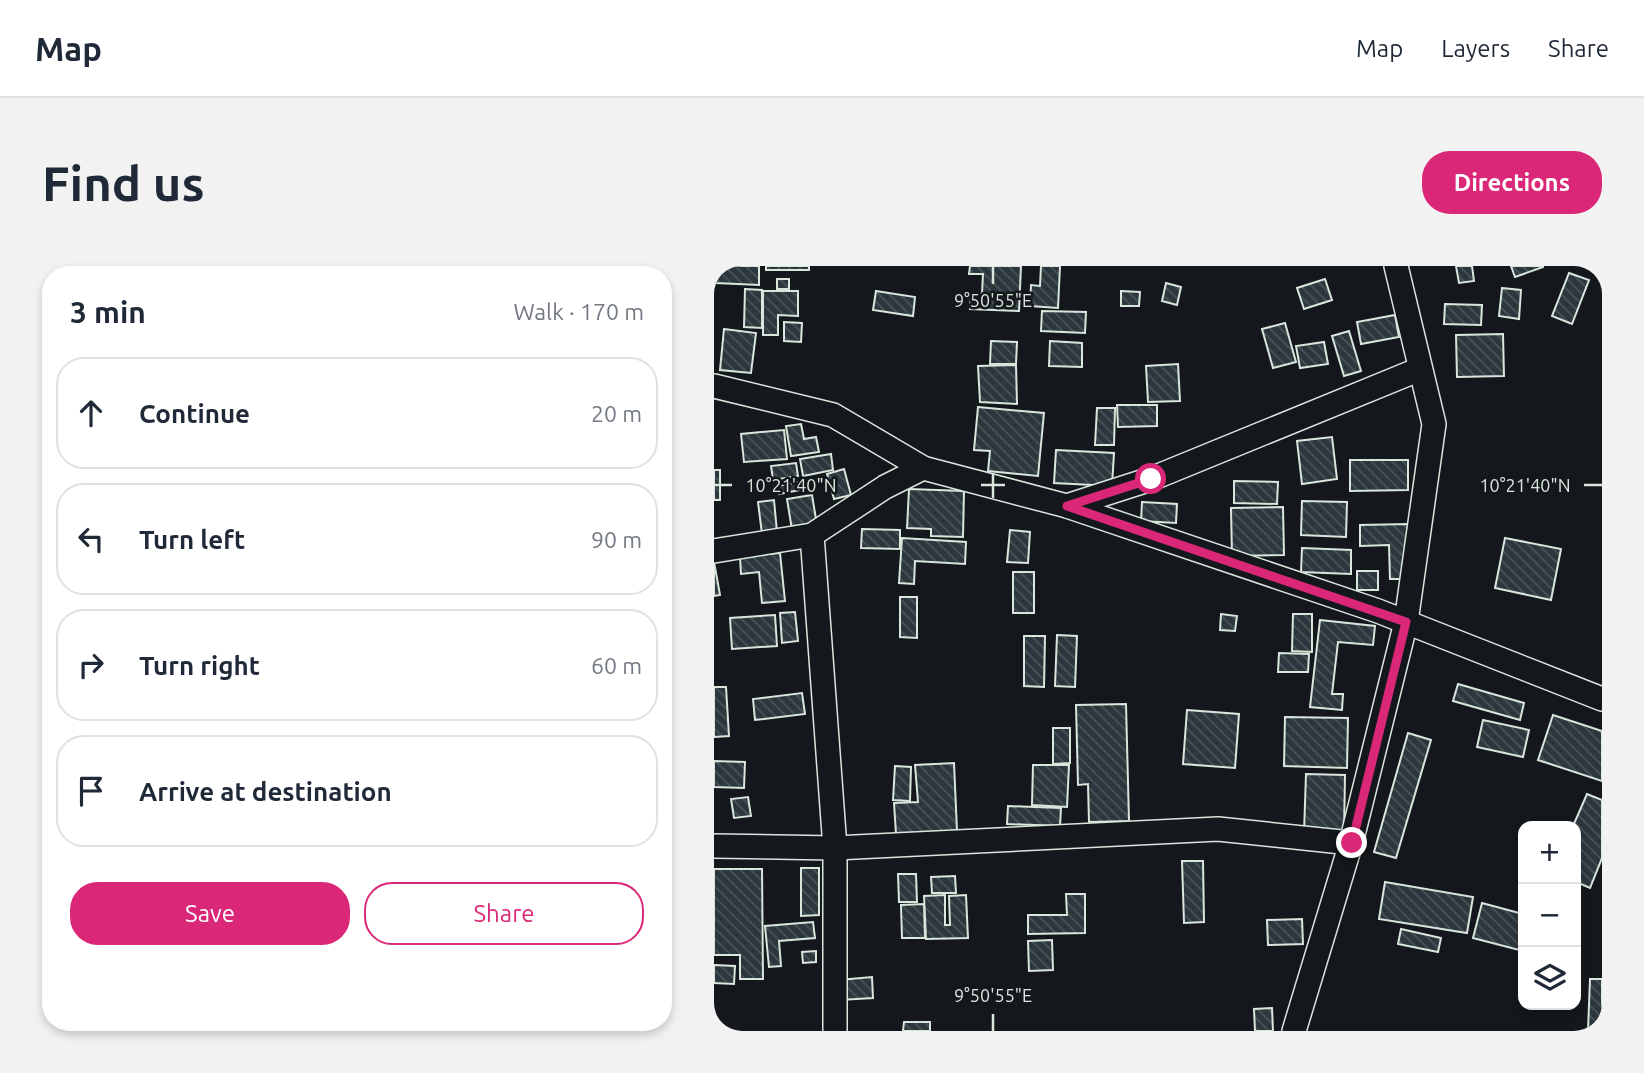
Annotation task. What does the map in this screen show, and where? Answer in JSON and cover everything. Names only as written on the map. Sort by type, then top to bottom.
[{"type":"street","points":[[1294,1031],[1352,843],[1406,622],[1434,424],[1396,266]]},
{"type":"street","points":[[1067,506],[1151,479],[1420,369]]},
{"type":"street","points":[[714,386],[833,415],[923,468],[1067,506],[1406,622],[1602,699]]},
{"type":"street","points":[[714,551],[812,535],[885,487],[923,468]]},
{"type":"street","points":[[812,535],[835,848],[835,1031]]},
{"type":"street","points":[[714,846],[835,848],[1218,830],[1352,843]]},
{"type":"building","points":[[717,266],[759,266],[759,285],[716,283]]},
{"type":"building","points":[[766,266],[809,266],[809,270],[766,270]]},
{"type":"building","points":[[970,266],[1021,266],[1019,311],[970,309],[971,293],[982,294],[983,274],[969,274]]},
{"type":"building","points":[[1041,266],[1060,266],[1058,308],[1030,306],[1031,285],[1040,286]]},
{"type":"building","points":[[1456,266],[1472,266],[1474,281],[1459,283]]},
{"type":"building","points":[[1511,266],[1543,266],[1543,267],[1515,277]]},
{"type":"building","points":[[1569,273],[1589,280],[1572,324],[1552,316]]},
{"type":"building","points":[[777,279],[789,279],[789,289],[777,289]]},
{"type":"building","points":[[1325,279],[1332,300],[1304,309],[1297,288]]},
{"type":"building","points":[[1166,283],[1181,287],[1177,305],[1162,301]]},
{"type":"building","points":[[1502,288],[1521,290],[1519,319],[1499,316]]},
{"type":"building","points":[[745,289],[762,290],[762,328],[744,327]]},
{"type":"building","points":[[763,291],[798,291],[798,316],[778,315],[778,335],[763,335]]},
{"type":"building","points":[[876,291],[915,297],[913,316],[873,310]]},
{"type":"building","points":[[1121,291],[1140,292],[1139,306],[1121,306]]},
{"type":"building","points":[[1445,304],[1482,305],[1481,325],[1444,324]]},
{"type":"building","points":[[1042,311],[1086,312],[1085,333],[1041,331]]},
{"type":"building","points":[[1395,315],[1399,337],[1361,344],[1357,322]]},
{"type":"building","points":[[784,322],[802,323],[801,342],[784,341]]},
{"type":"building","points":[[1285,323],[1296,362],[1273,368],[1262,329]]},
{"type":"building","points":[[724,329],[756,333],[751,373],[720,370]]},
{"type":"building","points":[[1349,331],[1361,371],[1344,376],[1332,336]]},
{"type":"building","points":[[1503,334],[1504,376],[1457,377],[1456,335]]},
{"type":"building","points":[[991,341],[1017,342],[1016,364],[990,364]]},
{"type":"building","points":[[1050,341],[1082,343],[1082,367],[1049,366]]},
{"type":"building","points":[[1324,342],[1328,364],[1300,368],[1296,346]]},
{"type":"building","points":[[1178,364],[1180,401],[1148,402],[1146,366]]},
{"type":"building","points":[[1016,365],[1017,404],[980,402],[978,366]]},
{"type":"building","points":[[1117,405],[1157,405],[1157,426],[1118,427]]},
{"type":"building","points":[[978,407],[1044,413],[1038,476],[988,471],[990,451],[974,450]]},
{"type":"building","points":[[1097,408],[1115,408],[1114,445],[1095,445]]},
{"type":"building","points":[[801,424],[804,439],[816,437],[819,452],[791,456],[786,426]]},
{"type":"building","points":[[784,430],[787,459],[744,462],[741,434]]},
{"type":"building","points":[[1332,437],[1337,479],[1302,484],[1297,441]]},
{"type":"building","points":[[1056,450],[1114,453],[1112,486],[1054,483]]},
{"type":"building","points":[[831,454],[833,470],[803,476],[800,459]]},
{"type":"building","points":[[1350,460],[1408,460],[1408,490],[1350,491]]},
{"type":"building","points":[[796,463],[798,476],[773,480],[771,466]]},
{"type":"building","points":[[844,469],[851,495],[834,499],[827,474]]},
{"type":"building","points":[[714,470],[720,470],[720,500],[714,500]]},
{"type":"building","points":[[1234,481],[1278,482],[1277,504],[1234,503]]},
{"type":"building","points":[[799,482],[800,490],[779,494],[777,486]]},
{"type":"building","points":[[909,489],[964,491],[963,537],[931,536],[931,529],[907,528]]},
{"type":"building","points":[[812,495],[817,525],[792,530],[787,499]]},
{"type":"building","points":[[774,500],[777,532],[762,534],[758,502]]},
{"type":"building","points":[[1302,501],[1347,502],[1346,537],[1301,535]]},
{"type":"building","points":[[1142,502],[1177,504],[1176,523],[1141,521]]},
{"type":"building","points":[[1283,507],[1284,555],[1232,556],[1231,508]]},
{"type":"building","points":[[1408,524],[1410,579],[1390,579],[1389,545],[1360,546],[1360,525]]},
{"type":"building","points":[[862,529],[900,530],[900,549],[861,548]]},
{"type":"building","points":[[1010,530],[1030,532],[1028,563],[1007,562]]},
{"type":"building","points":[[902,538],[966,542],[965,564],[915,561],[914,584],[899,583]]},
{"type":"building","points":[[1505,538],[1561,549],[1551,600],[1495,588]]},
{"type":"building","points":[[1302,548],[1351,550],[1351,574],[1301,572]]},
{"type":"building","points":[[780,553],[785,601],[762,603],[759,572],[741,574],[740,557]]},
{"type":"building","points":[[714,562],[720,595],[714,596]]},
{"type":"building","points":[[1357,571],[1378,571],[1378,590],[1357,590]]},
{"type":"building","points":[[1013,572],[1034,572],[1034,613],[1013,613]]},
{"type":"building","points":[[900,597],[917,597],[917,638],[900,637]]},
{"type":"building","points":[[795,612],[798,641],[782,643],[780,613]]},
{"type":"building","points":[[1221,614],[1237,616],[1235,631],[1220,630]]},
{"type":"building","points":[[1293,614],[1312,614],[1312,652],[1292,651]]},
{"type":"building","points":[[775,615],[777,646],[732,649],[730,618]]},
{"type":"building","points":[[1320,620],[1375,626],[1373,645],[1338,642],[1332,694],[1343,694],[1342,710],[1310,707]]},
{"type":"building","points":[[1057,635],[1077,636],[1075,687],[1055,686]]},
{"type":"building","points":[[1024,636],[1045,636],[1044,687],[1024,686]]},
{"type":"building","points":[[1279,653],[1309,654],[1308,672],[1278,672]]},
{"type":"building","points":[[1458,684],[1524,703],[1520,720],[1453,701]]},
{"type":"building","points":[[714,687],[726,687],[729,736],[714,737]]},
{"type":"building","points":[[802,693],[805,714],[755,720],[753,699]]},
{"type":"building","points":[[1126,704],[1129,821],[1089,822],[1088,784],[1078,785],[1076,705]]},
{"type":"building","points":[[1187,710],[1239,714],[1235,768],[1183,764]]},
{"type":"building","points":[[1553,715],[1602,731],[1602,781],[1538,760]]},
{"type":"building","points":[[1285,717],[1348,718],[1347,768],[1284,766]]},
{"type":"building","points":[[1483,720],[1529,730],[1523,757],[1477,747]]},
{"type":"building","points":[[1053,728],[1070,728],[1070,763],[1053,764]]},
{"type":"building","points":[[1408,733],[1431,740],[1396,858],[1374,852]]},
{"type":"building","points":[[714,761],[745,762],[744,788],[714,787]]},
{"type":"building","points":[[954,763],[957,831],[896,834],[894,803],[918,802],[915,765]]},
{"type":"building","points":[[1033,765],[1069,765],[1067,807],[1032,805]]},
{"type":"building","points":[[895,766],[911,767],[910,801],[893,800]]},
{"type":"building","points":[[1306,774],[1345,775],[1344,834],[1304,833]]},
{"type":"building","points":[[1587,794],[1602,800],[1602,858],[1590,888],[1581,884],[1581,821],[1575,821]]},
{"type":"building","points":[[748,797],[751,816],[734,818],[731,799]]},
{"type":"building","points":[[1008,806],[1061,808],[1060,826],[1007,824]]},
{"type":"building","points":[[1182,861],[1203,861],[1204,922],[1184,923]]},
{"type":"building","points":[[801,868],[819,868],[819,915],[801,916]]},
{"type":"building","points":[[714,869],[762,869],[763,979],[740,979],[740,955],[714,955]]},
{"type":"building","points":[[898,874],[916,874],[917,902],[899,902]]},
{"type":"building","points":[[955,876],[956,893],[932,893],[931,877]]},
{"type":"building","points":[[1385,882],[1473,897],[1467,933],[1379,919]]},
{"type":"building","points":[[1066,894],[1085,894],[1085,933],[1028,934],[1028,915],[1067,915]]},
{"type":"building","points":[[945,895],[945,925],[950,925],[949,896],[966,895],[968,938],[926,939],[924,896]]},
{"type":"building","points":[[1482,903],[1518,913],[1518,950],[1473,938]]},
{"type":"building","points":[[924,904],[925,938],[902,938],[901,905]]},
{"type":"building","points":[[1302,919],[1303,944],[1268,945],[1267,920]]},
{"type":"building","points":[[813,922],[815,938],[779,941],[781,966],[769,967],[765,926]]},
{"type":"building","points":[[1401,929],[1441,938],[1438,952],[1398,944]]},
{"type":"building","points":[[1052,940],[1053,970],[1029,971],[1028,941]]},
{"type":"building","points":[[816,951],[816,962],[803,963],[802,952]]},
{"type":"building","points":[[714,965],[735,966],[734,984],[714,983]]},
{"type":"building","points":[[872,977],[873,998],[840,1000],[839,980]]},
{"type":"building","points":[[1590,979],[1602,979],[1602,1031],[1588,1031]]},
{"type":"building","points":[[1272,1008],[1273,1031],[1255,1031],[1254,1009]]},
{"type":"building","points":[[904,1022],[930,1022],[930,1031],[903,1031]]},
{"type":"route","points":[[1151,479],[1067,506],[1406,622],[1352,843]]}]
